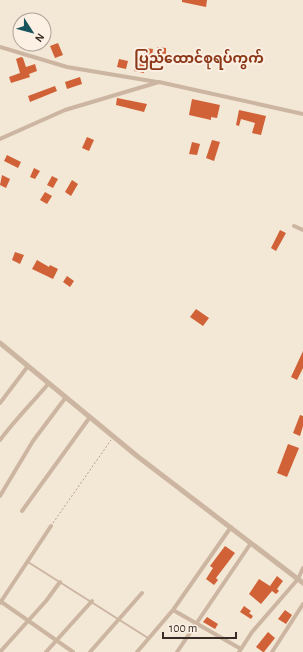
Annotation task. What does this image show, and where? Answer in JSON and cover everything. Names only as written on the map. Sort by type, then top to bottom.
[{"type":"street","points":[[0,47],[67,67],[159,82],[303,114]]},
{"type":"street","points":[[0,139],[65,110],[159,82]]},
{"type":"street","points":[[294,226],[303,230]]},
{"type":"street","points":[[0,343],[90,417],[303,583]]},
{"type":"street","points":[[0,403],[28,366]]},
{"type":"street","points":[[0,440],[49,383]]},
{"type":"street","points":[[0,496],[33,441],[66,397]]},
{"type":"street","points":[[22,511],[90,417]]},
{"type":"street","points":[[51,526],[0,602],[73,652]]},
{"type":"street","points":[[136,652],[174,610],[231,527]]},
{"type":"street","points":[[176,652],[251,543]]},
{"type":"street","points":[[174,610],[196,624],[206,628],[240,651],[252,632],[298,579],[303,568]]},
{"type":"street","points":[[0,652],[46,601],[60,582]]},
{"type":"street","points":[[90,652],[142,593]]},
{"type":"street","points":[[46,652],[92,601]]},
{"type":"street","points":[[272,652],[303,604]]},
{"type":"lane","points":[[28,562],[149,638]]},
{"type":"path","points":[[51,526],[114,436]]},
{"type":"building","points":[[182,0],[207,0],[206,7],[182,2]]},
{"type":"building","points":[[58,43],[63,55],[55,58],[52,51],[52,45]]},
{"type":"building","points":[[157,47],[166,48],[166,54],[157,53]]},
{"type":"building","points":[[145,48],[153,49],[152,56],[144,54]]},
{"type":"building","points":[[137,56],[147,58],[144,73],[134,71]]},
{"type":"building","points":[[21,57],[23,58],[26,67],[35,64],[37,71],[29,74],[30,77],[11,83],[9,77],[20,73],[16,59]]},
{"type":"building","points":[[119,59],[128,61],[126,69],[117,67]]},
{"type":"building","points":[[80,77],[82,84],[67,89],[65,82]]},
{"type":"building","points":[[55,86],[57,91],[30,102],[28,96]]},
{"type":"building","points":[[117,98],[147,104],[144,112],[116,105]]},
{"type":"building","points":[[192,99],[220,105],[217,118],[211,117],[211,120],[189,115]]},
{"type":"building","points":[[239,110],[266,116],[261,135],[252,133],[255,123],[241,119],[239,126],[236,125]]},
{"type":"building","points":[[87,137],[94,140],[89,151],[82,148]]},
{"type":"building","points":[[212,140],[220,142],[214,161],[206,158]]},
{"type":"building","points":[[192,142],[200,144],[197,155],[189,154]]},
{"type":"building","points":[[7,155],[21,162],[18,168],[4,161]]},
{"type":"building","points":[[34,168],[40,171],[35,179],[30,177]]},
{"type":"building","points":[[2,175],[10,179],[6,188],[0,185]]},
{"type":"building","points":[[52,176],[58,179],[53,188],[47,185]]},
{"type":"building","points":[[72,180],[78,184],[71,196],[65,192]]},
{"type":"building","points":[[45,192],[52,196],[47,204],[40,200]]},
{"type":"building","points":[[280,230],[286,233],[276,251],[271,248]]},
{"type":"building","points":[[15,252],[24,255],[20,264],[12,260]]},
{"type":"building","points":[[37,260],[49,267],[50,265],[58,269],[53,279],[32,269]]},
{"type":"building","points":[[67,276],[74,281],[70,287],[63,282]]},
{"type":"building","points":[[196,309],[209,318],[203,326],[190,317]]},
{"type":"building","points":[[303,351],[303,368],[297,380],[291,377]]},
{"type":"building","points":[[300,415],[303,416],[303,426],[300,436],[293,433]]},
{"type":"building","points":[[288,444],[299,448],[287,477],[277,473]]},
{"type":"building","points":[[225,546],[235,553],[216,578],[218,580],[214,585],[206,579],[213,568],[210,566]]},
{"type":"building","points":[[277,576],[283,581],[277,589],[279,591],[276,594],[272,591],[261,604],[249,594],[259,579],[270,586]]},
{"type":"building","points":[[244,606],[251,611],[249,613],[253,616],[251,619],[240,612]]},
{"type":"building","points":[[285,610],[292,615],[286,624],[278,619]]},
{"type":"building","points":[[207,617],[218,624],[215,629],[203,622]]},
{"type":"building","points":[[268,632],[275,638],[263,652],[256,647]]},
{"type":"district","name":"ပြည်ထောင်စုရပ်ကွက်","points":[[199,59]]}]
